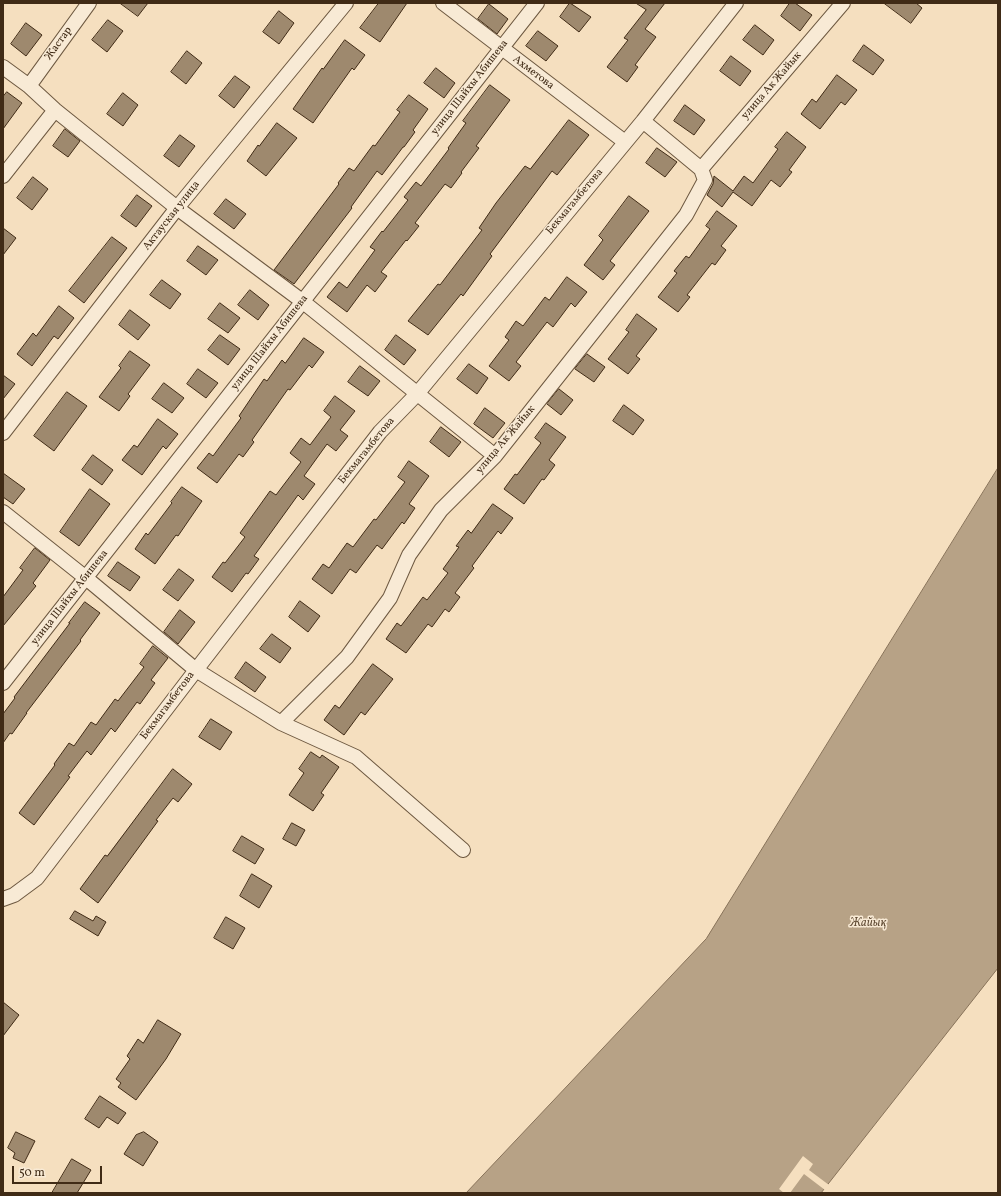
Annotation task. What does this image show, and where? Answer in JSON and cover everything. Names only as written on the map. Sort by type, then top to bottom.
[{"type":"street","name":"Жастар","points":[[29,86],[89,3]]},
{"type":"street","name":"Актауская улица","points":[[3,433],[177,208],[346,3]]},
{"type":"street","name":"Ахметова","points":[[443,3],[501,49],[625,142]]},
{"type":"street","name":"улица Шайхы Абишева","points":[[3,683],[537,3]]},
{"type":"street","name":"Бекмагамбетова","points":[[3,899],[14,895],[37,878],[380,432],[416,394],[643,121],[736,3]]},
{"type":"street","name":"улица Ак Жайык","points":[[281,723],[347,657],[390,598],[409,555],[441,510],[495,456],[686,215],[705,180],[701,169],[843,3]]},
{"type":"street","points":[[3,67],[29,86],[55,110],[177,208],[302,301],[495,456]]},
{"type":"street","points":[[3,176],[55,110]]},
{"type":"street","points":[[643,121],[701,169]]},
{"type":"street","points":[[3,512],[86,578],[196,670],[281,723],[356,757],[463,850]]},
{"type":"water","name":"Жайық","points":[[998,468],[998,968],[821,1193],[466,1193],[706,939]]},
{"type":"pier","points":[[803,1156],[813,1164],[809,1170],[829,1185],[825,1190],[804,1174],[790,1193],[784,1193],[779,1189]]},
{"type":"building","points":[[120,3],[148,3],[138,16]]},
{"type":"building","points":[[379,3],[407,3],[380,42],[360,28]]},
{"type":"building","points":[[570,3],[591,17],[579,32],[560,17]]},
{"type":"building","points":[[636,3],[665,3],[645,29],[656,37],[635,65],[638,67],[627,82],[607,67],[628,40],[624,38],[646,10]]},
{"type":"building","points":[[790,3],[795,3],[812,15],[800,31],[781,16]]},
{"type":"building","points":[[884,3],[916,3],[922,8],[911,23]]},
{"type":"building","points":[[489,4],[508,19],[497,34],[478,19]]},
{"type":"building","points":[[279,11],[294,23],[279,44],[263,32]]},
{"type":"building","points":[[108,20],[123,31],[107,52],[92,40]]},
{"type":"building","points":[[26,23],[42,35],[26,56],[11,44]]},
{"type":"building","points":[[755,25],[774,40],[763,55],[743,40]]},
{"type":"building","points":[[538,31],[558,46],[546,61],[526,46]]},
{"type":"building","points":[[345,40],[365,55],[354,70],[352,68],[313,123],[293,109],[322,68],[323,69]]},
{"type":"building","points":[[864,45],[884,60],[873,75],[853,61]]},
{"type":"building","points":[[187,51],[202,63],[186,84],[171,72]]},
{"type":"building","points":[[731,56],[751,71],[740,86],[720,71]]},
{"type":"building","points":[[436,68],[455,83],[444,98],[424,83]]},
{"type":"building","points":[[837,75],[857,90],[845,105],[841,102],[820,129],[801,114],[812,99],[816,102]]},
{"type":"building","points":[[235,76],[250,87],[234,108],[219,96]]},
{"type":"building","points":[[490,85],[510,100],[476,146],[479,148],[451,188],[445,184],[415,223],[419,226],[381,272],[387,276],[375,292],[367,285],[347,312],[327,297],[339,282],[347,288],[375,250],[370,247],[408,200],[404,197],[416,182],[421,186],[449,149],[448,148],[466,123],[463,121]]},
{"type":"building","points":[[7,92],[22,103],[3,129],[3,97]]},
{"type":"building","points":[[123,93],[138,105],[123,126],[107,114]]},
{"type":"building","points":[[409,95],[428,109],[413,130],[415,132],[382,175],[377,171],[351,207],[352,208],[294,284],[274,270],[339,184],[338,183],[349,168],[354,171],[373,145],[375,146],[400,112],[397,110]]},
{"type":"building","points":[[685,105],[705,120],[694,135],[674,121]]},
{"type":"building","points":[[569,120],[589,135],[557,175],[552,171],[490,254],[492,256],[463,296],[461,294],[428,335],[408,321],[438,284],[440,285],[482,230],[479,228],[496,203],[525,166],[530,169]]},
{"type":"building","points":[[277,123],[297,138],[266,176],[247,161],[258,145],[259,146]]},
{"type":"building","points":[[65,129],[80,141],[68,157],[53,146]]},
{"type":"building","points":[[787,132],[806,147],[789,170],[792,172],[780,187],[771,180],[752,206],[733,192],[722,207],[707,195],[713,184],[714,176],[733,191],[744,176],[753,183],[778,149],[775,147]]},
{"type":"building","points":[[180,135],[195,146],[179,167],[164,156]]},
{"type":"building","points":[[657,148],[677,162],[665,177],[646,163]]},
{"type":"building","points":[[33,177],[48,189],[32,210],[17,198]]},
{"type":"building","points":[[137,195],[152,206],[136,227],[121,216]]},
{"type":"building","points":[[629,196],[649,211],[610,261],[615,265],[603,280],[584,265],[603,240],[599,236]]},
{"type":"building","points":[[226,199],[246,214],[234,229],[214,214]]},
{"type":"building","points":[[717,211],[737,226],[721,246],[726,250],[715,265],[712,263],[687,295],[690,297],[678,312],[658,297],[677,273],[674,271],[686,256],[689,258],[710,229],[706,226]]},
{"type":"building","points":[[3,228],[16,238],[3,255]]},
{"type":"building","points":[[112,237],[127,248],[84,303],[69,291]]},
{"type":"building","points":[[198,246],[218,260],[206,275],[187,261]]},
{"type":"building","points":[[567,277],[587,292],[575,307],[571,303],[553,327],[547,322],[516,362],[521,366],[509,381],[489,366],[509,340],[505,337],[516,321],[523,326],[545,297],[549,300]]},
{"type":"building","points":[[162,280],[181,294],[170,309],[150,295]]},
{"type":"building","points":[[250,290],[269,305],[258,320],[238,305]]},
{"type":"building","points":[[220,303],[240,318],[228,333],[208,319]]},
{"type":"building","points":[[59,306],[74,318],[58,339],[54,336],[32,366],[17,354],[33,333],[36,336]]},
{"type":"building","points":[[130,310],[150,325],[138,340],[119,325]]},
{"type":"building","points":[[637,314],[657,329],[636,356],[640,359],[628,374],[608,359],[629,332],[626,330]]},
{"type":"building","points":[[220,335],[240,349],[228,365],[208,350]]},
{"type":"building","points":[[396,335],[416,350],[404,365],[385,350]]},
{"type":"building","points":[[304,338],[324,352],[312,368],[309,365],[290,390],[288,389],[252,440],[254,442],[243,457],[239,454],[217,483],[197,468],[209,453],[213,456],[241,418],[239,416],[264,379],[267,381],[282,360],[285,363]]},
{"type":"building","points":[[130,351],[150,365],[128,394],[130,396],[119,411],[99,397],[121,368],[119,366]]},
{"type":"building","points":[[587,354],[605,367],[594,382],[575,369]]},
{"type":"building","points":[[469,364],[488,378],[477,394],[457,379]]},
{"type":"building","points":[[360,366],[380,381],[368,396],[348,382]]},
{"type":"building","points":[[198,369],[218,383],[206,398],[187,384]]},
{"type":"building","points":[[3,375],[15,384],[3,399]]},
{"type":"building","points":[[164,383],[184,398],[172,413],[152,399]]},
{"type":"building","points":[[559,389],[573,400],[561,415],[547,404]]},
{"type":"building","points":[[67,392],[87,406],[54,451],[34,436]]},
{"type":"building","points":[[335,396],[355,411],[340,430],[348,436],[336,451],[327,444],[304,476],[315,484],[303,500],[298,495],[254,556],[259,559],[232,592],[212,577],[245,537],[240,533],[270,491],[276,495],[301,462],[290,453],[301,438],[310,445],[331,417],[324,411]]},
{"type":"building","points":[[624,405],[644,420],[633,435],[613,421]]},
{"type":"building","points":[[485,408],[505,423],[493,438],[474,424]]},
{"type":"building","points":[[158,419],[178,434],[166,449],[163,446],[142,475],[122,460],[134,445],[137,447]]},
{"type":"building","points":[[546,423],[566,437],[549,460],[555,465],[544,480],[542,479],[524,504],[504,489],[515,474],[517,475],[541,443],[535,438]]},
{"type":"building","points":[[441,427],[461,442],[449,457],[430,442]]},
{"type":"building","points":[[93,455],[113,470],[102,485],[82,470]]},
{"type":"building","points":[[409,461],[429,476],[409,504],[415,508],[404,524],[402,522],[382,549],[377,545],[356,573],[350,569],[332,594],[312,579],[323,564],[329,568],[347,543],[353,547],[374,519],[376,520],[405,482],[398,477]]},
{"type":"building","points":[[3,473],[25,489],[13,504],[3,497]]},
{"type":"building","points":[[182,487],[202,501],[178,536],[176,535],[155,564],[135,549],[146,533],[148,535]]},
{"type":"building","points":[[90,489],[110,504],[79,546],[60,532]]},
{"type":"building","points":[[493,504],[513,518],[501,534],[498,531],[472,566],[474,568],[455,593],[460,597],[449,612],[445,609],[432,627],[428,624],[406,653],[386,639],[397,623],[401,626],[423,597],[427,600],[448,573],[443,569],[459,547],[456,546],[468,530],[471,533]]},
{"type":"building","points":[[35,548],[50,560],[33,583],[36,586],[3,626],[3,597],[23,570],[20,568]]},
{"type":"building","points":[[118,562],[140,577],[130,591],[108,576]]},
{"type":"building","points":[[179,569],[194,580],[178,601],[163,590]]},
{"type":"building","points":[[300,601],[320,616],[308,632],[289,617]]},
{"type":"building","points":[[85,602],[100,613],[12,734],[10,733],[3,743],[3,714]]},
{"type":"building","points":[[180,610],[195,622],[178,644],[164,632]]},
{"type":"building","points":[[272,634],[291,648],[280,663],[260,649]]},
{"type":"building","points":[[153,646],[168,658],[151,680],[155,683],[140,704],[137,702],[115,732],[111,728],[91,755],[87,751],[68,776],[70,777],[34,825],[19,813],[55,765],[54,764],[69,743],[74,746],[91,722],[96,725],[115,699],[118,701],[144,667],[140,664]]},
{"type":"building","points":[[246,662],[266,677],[255,692],[235,678]]},
{"type":"building","points":[[373,664],[393,679],[365,715],[361,712],[344,735],[324,720],[335,705],[339,708]]},
{"type":"building","points":[[211,719],[232,732],[220,750],[199,737]]},
{"type":"building","points":[[311,752],[320,758],[322,755],[339,767],[321,793],[324,795],[313,811],[289,795],[304,773],[299,769]]},
{"type":"building","points":[[173,769],[192,784],[178,802],[173,798],[98,903],[80,889]]},
{"type":"building","points":[[292,823],[305,830],[296,846],[283,839]]},
{"type":"building","points":[[242,836],[264,849],[255,864],[233,851]]},
{"type":"building","points":[[252,874],[272,886],[259,908],[240,896]]},
{"type":"building","points":[[75,911],[93,921],[96,916],[106,922],[98,936],[70,919]]},
{"type":"building","points":[[226,917],[245,928],[233,949],[214,938]]},
{"type":"building","points":[[3,1002],[19,1015],[3,1036]]},
{"type":"building","points":[[158,1020],[181,1034],[166,1059],[136,1100],[118,1087],[121,1083],[116,1079],[130,1059],[127,1056],[138,1039],[143,1043]]},
{"type":"building","points":[[100,1096],[126,1113],[118,1124],[107,1117],[99,1128],[85,1119]]},
{"type":"building","points":[[16,1132],[35,1141],[24,1163],[13,1158],[15,1153],[8,1148]]},
{"type":"building","points":[[144,1132],[158,1142],[143,1166],[124,1154],[136,1135]]},
{"type":"building","points":[[72,1159],[91,1170],[77,1193],[52,1193]]}]
